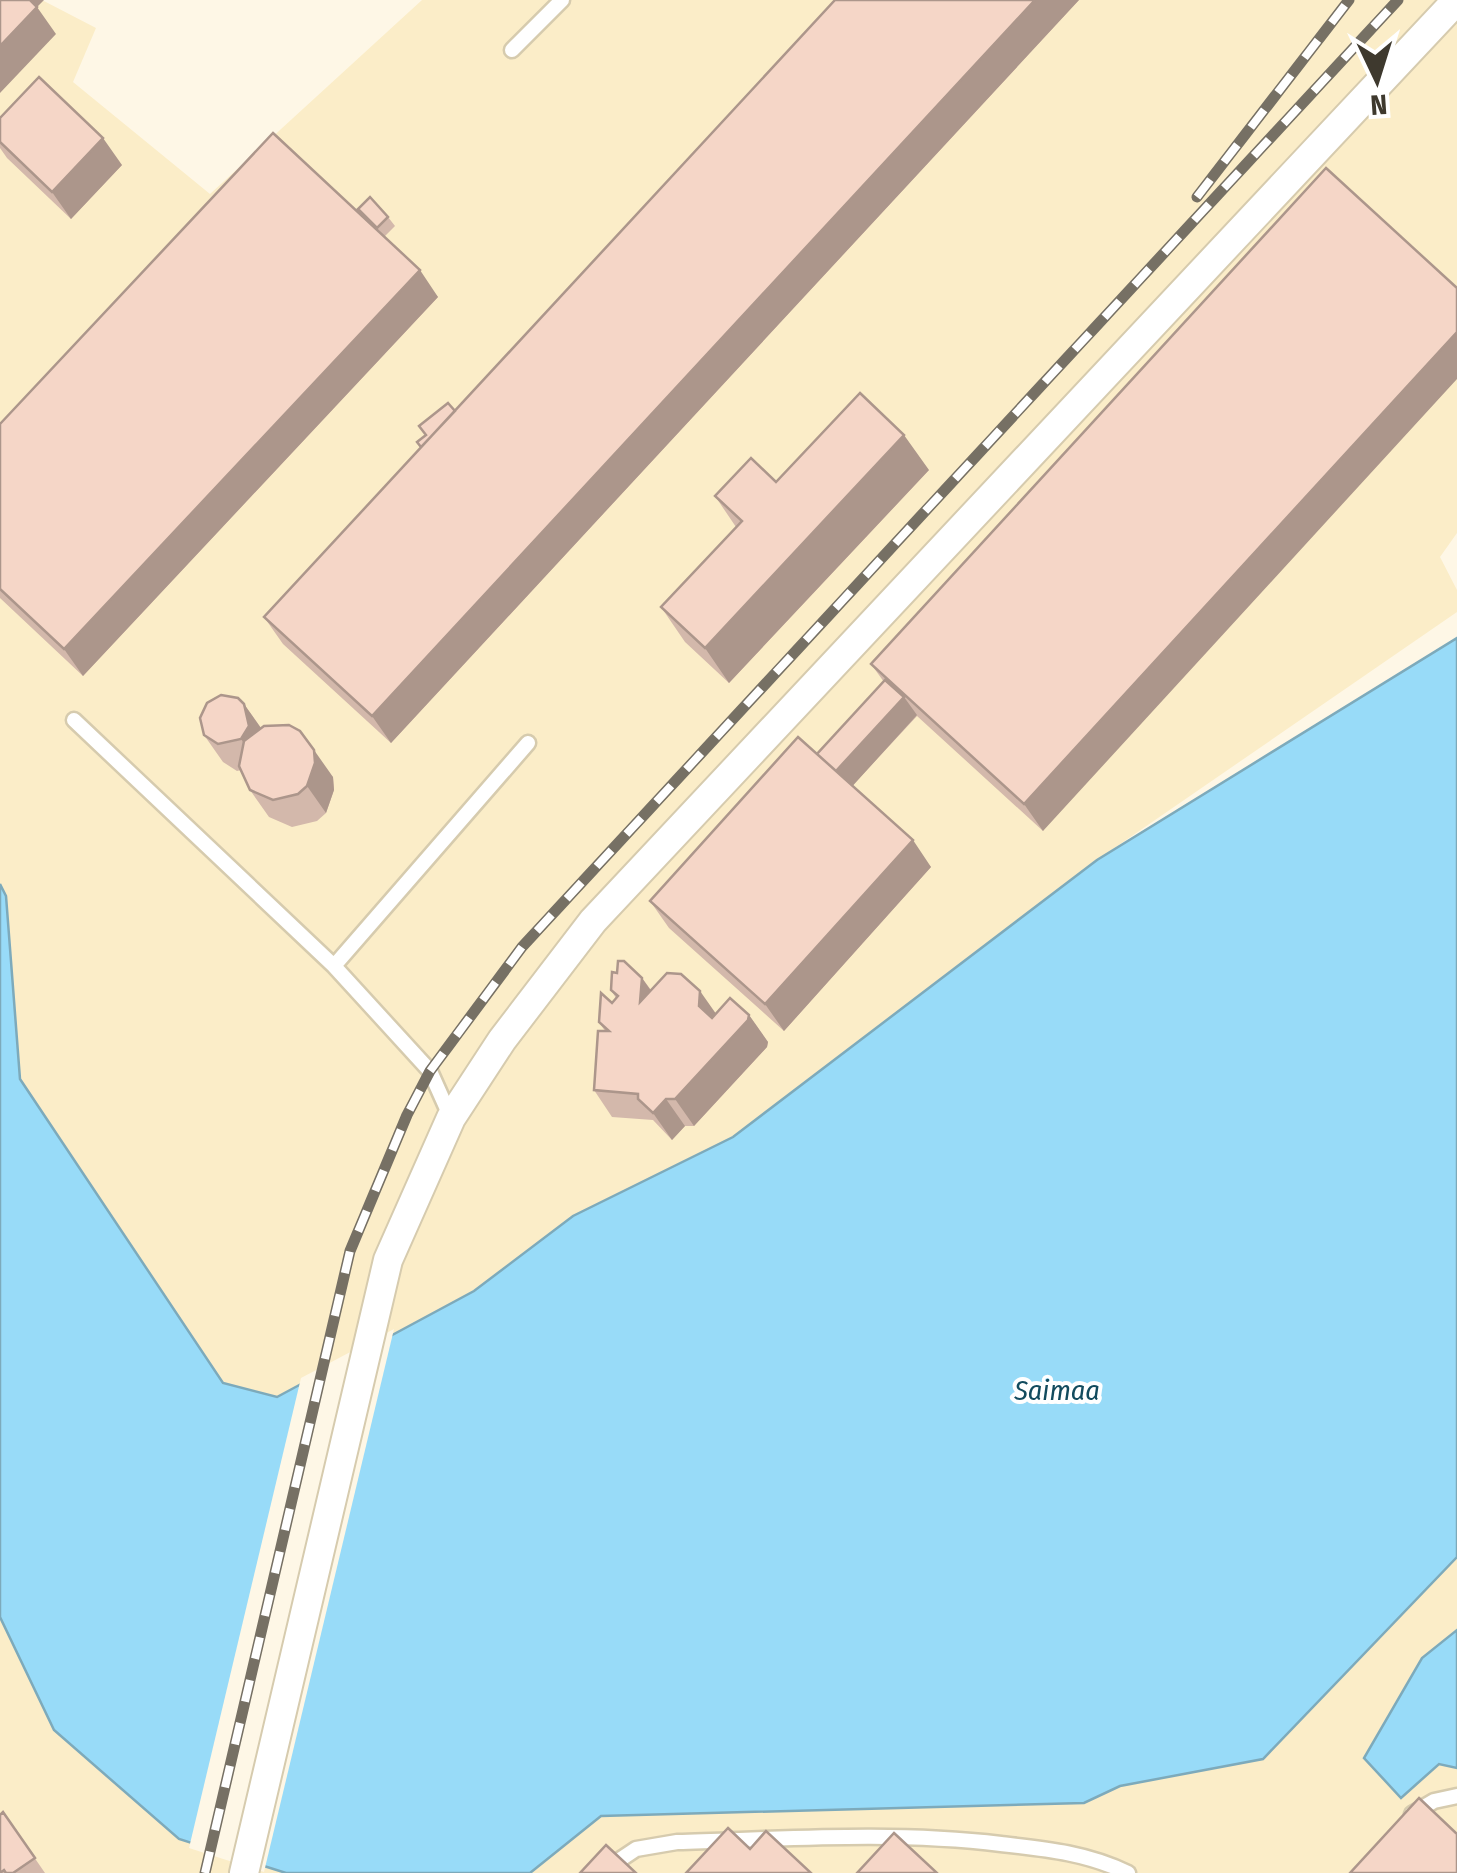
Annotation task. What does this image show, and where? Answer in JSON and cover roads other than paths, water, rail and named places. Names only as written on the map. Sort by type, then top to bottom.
[{"type":"street","points":[[244,1873],[388,1260],[452,1118],[502,1040],[593,921],[1457,0]]},
{"type":"lane","points":[[512,50],[562,0]]},
{"type":"lane","points":[[74,720],[334,966],[430,1071],[452,1118]]},
{"type":"lane","points":[[334,966],[528,742]]},
{"type":"lane","points":[[1400,1821],[1434,1801],[1457,1796]]},
{"type":"lane","points":[[600,1873],[636,1849],[677,1842],[934,1836],[1098,1858],[1128,1873]]},
{"type":"water","name":"Saimaa","points":[[1457,638],[1457,1557],[1263,1759],[1120,1786],[1084,1803],[601,1816],[530,1873],[286,1873],[179,1839],[54,1730],[0,1617],[0,884],[6,896],[20,1079],[223,1383],[277,1397],[474,1291],[573,1216],[733,1137],[1097,860]]},
{"type":"water","points":[[1457,1630],[1457,1768],[1439,1764],[1401,1798],[1364,1758],[1422,1658]]},
{"type":"railway","points":[[1197,197],[1349,0]]},
{"type":"railway","points":[[205,1873],[350,1251],[407,1115],[430,1071],[522,947],[1398,0]]}]
